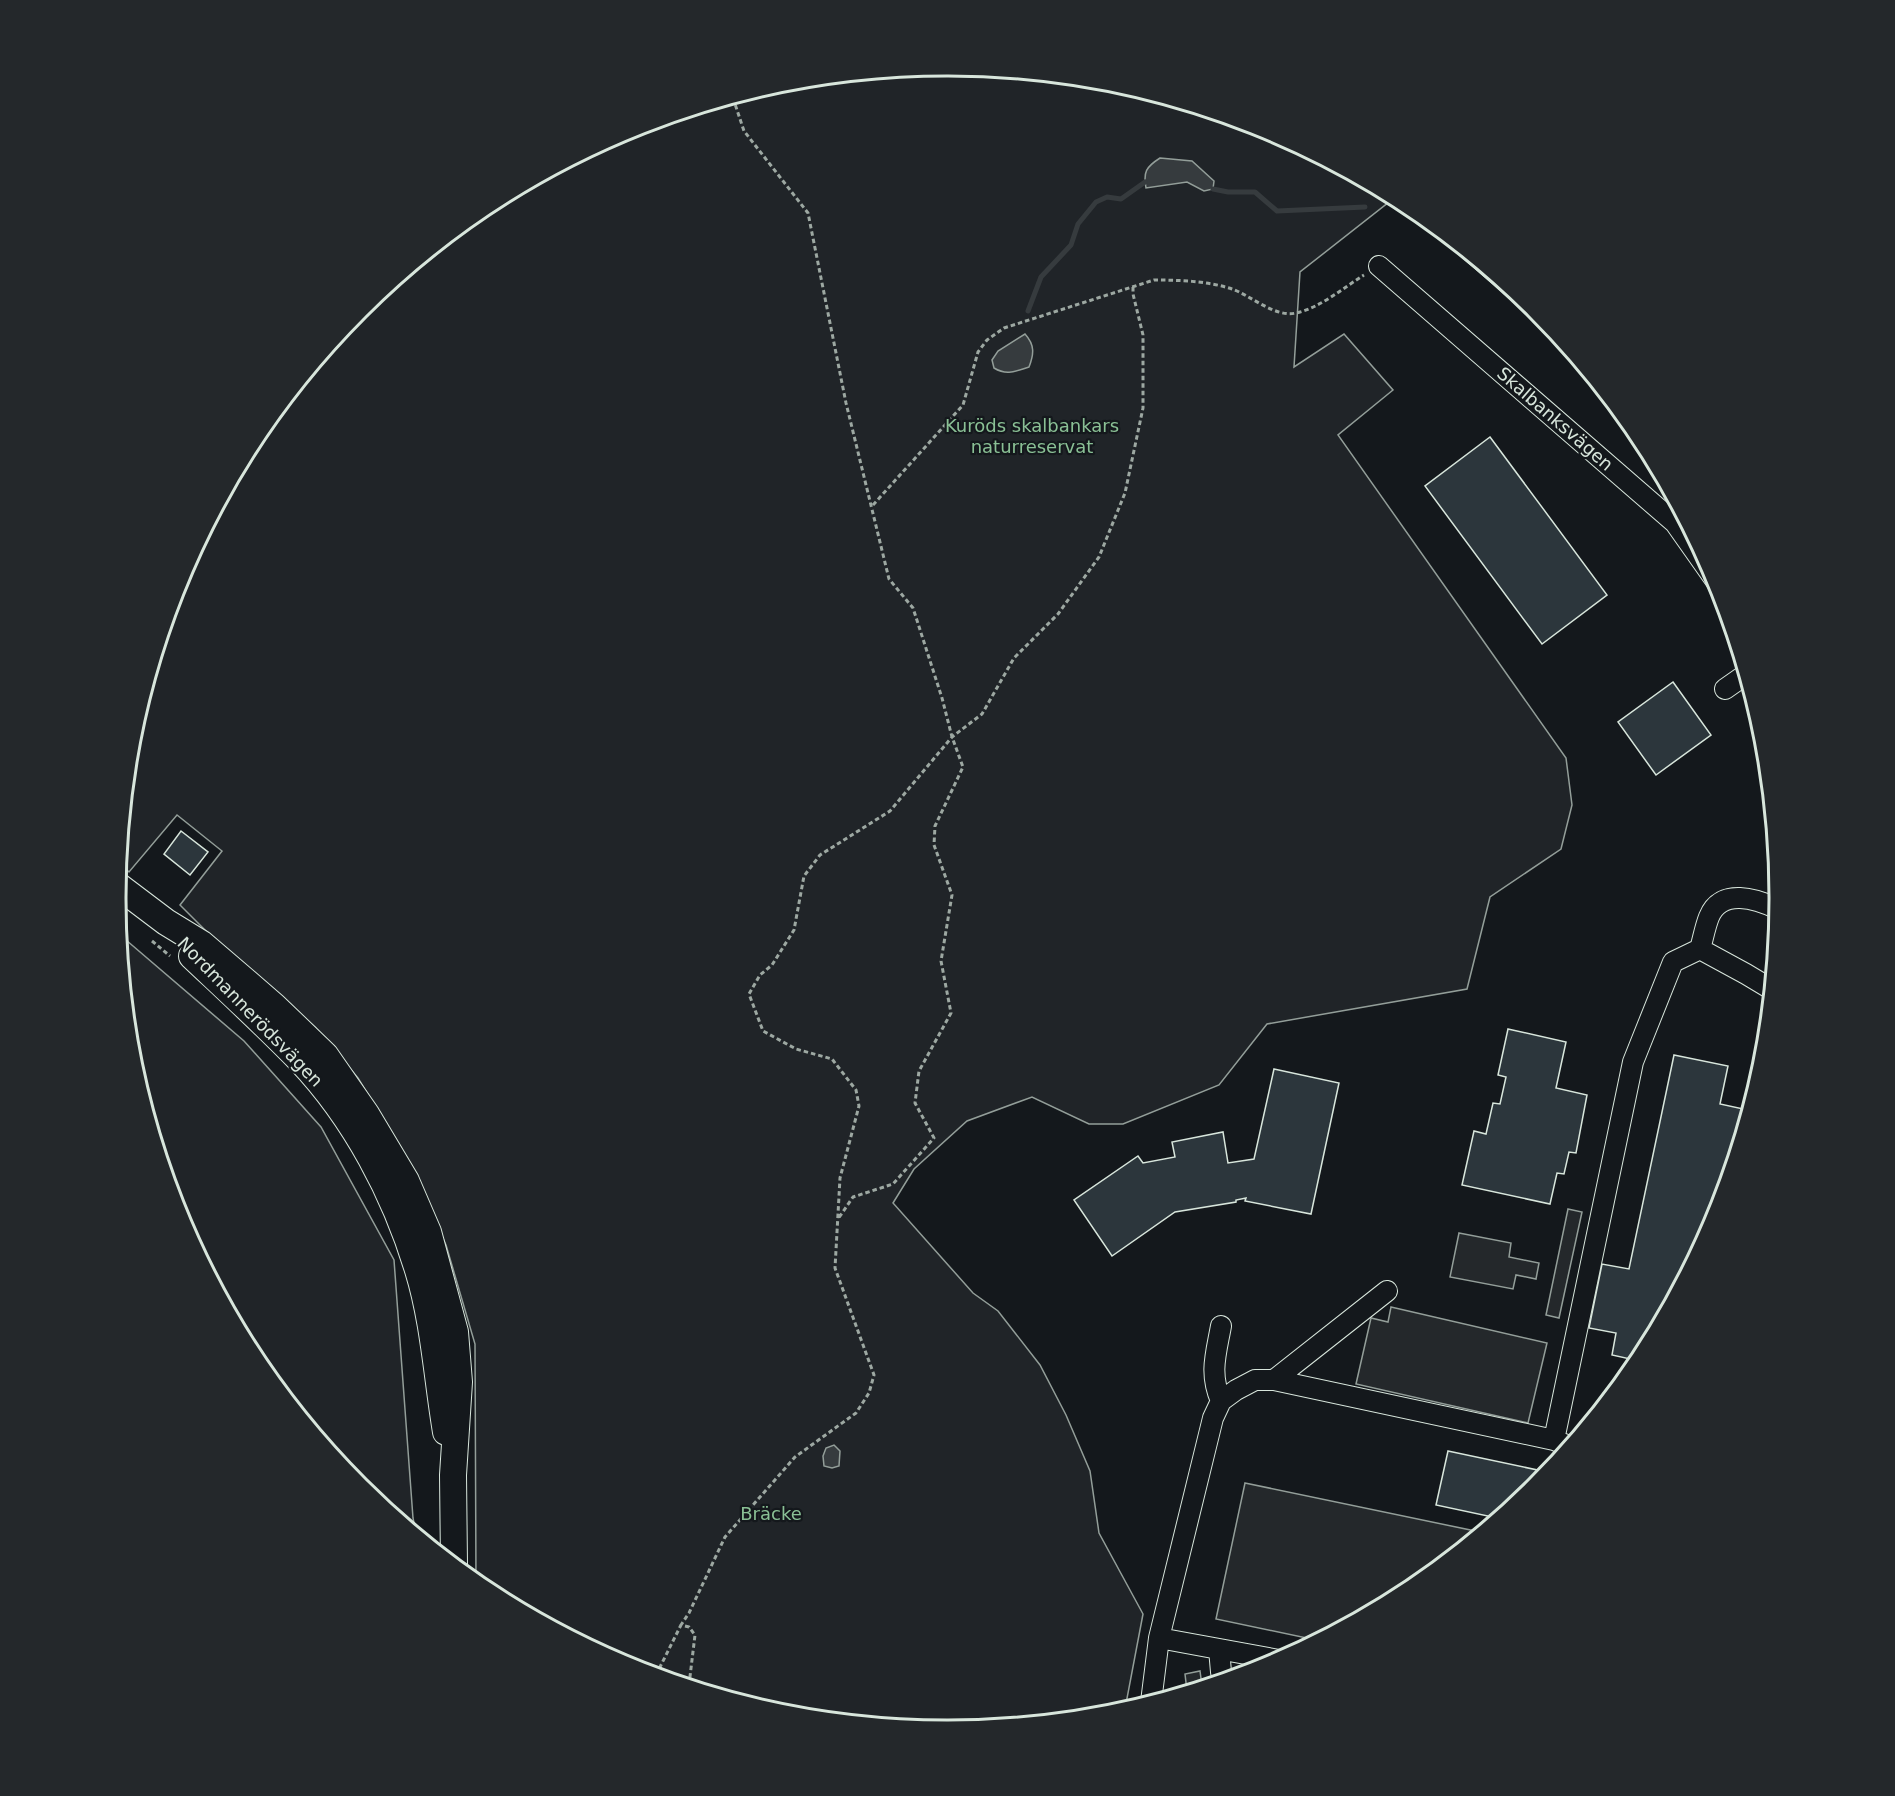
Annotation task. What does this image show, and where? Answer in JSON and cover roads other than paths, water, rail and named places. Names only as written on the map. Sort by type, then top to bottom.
[{"type":"main road","name":"Nordmannerödsvägen","points":[[126,895],[155,928],[190,954],[301,1061],[337,1105],[375,1164],[418,1270],[429,1320],[453,1475],[454,1555]]},
{"type":"street","name":"Skalbanksvägen","points":[[1379,266],[1675,523],[1685,537]]},
{"type":"street","points":[[1725,689],[1739,679]]},
{"type":"street","points":[[1152,1694],[1159,1638],[1213,1418],[1221,1401],[1236,1389],[1255,1380],[1274,1380],[1561,1443],[1633,1062],[1673,962],[1700,949],[1709,915],[1718,905],[1730,898],[1753,899],[1769,905]]},
{"type":"street","points":[[1700,949],[1764,985]]},
{"type":"street","points":[[1274,1380],[1387,1291]]},
{"type":"street","points":[[1221,1326],[1214,1383],[1221,1401]]},
{"type":"street","points":[[1159,1638],[1262,1657]]},
{"type":"street","points":[[1219,1649],[1221,1672]]},
{"type":"waterway","points":[[1028,311],[1041,277],[1071,245],[1078,224],[1096,202],[1107,197],[1121,199],[1145,182]]},
{"type":"waterway","points":[[1213,189],[1228,192],[1255,192],[1277,211],[1365,207]]},
{"type":"park label","name":"Kuröds skalbankars naturreservat","points":[[1032,436]]},
{"type":"park label","name":"Bräcke","points":[[771,1514]]}]
